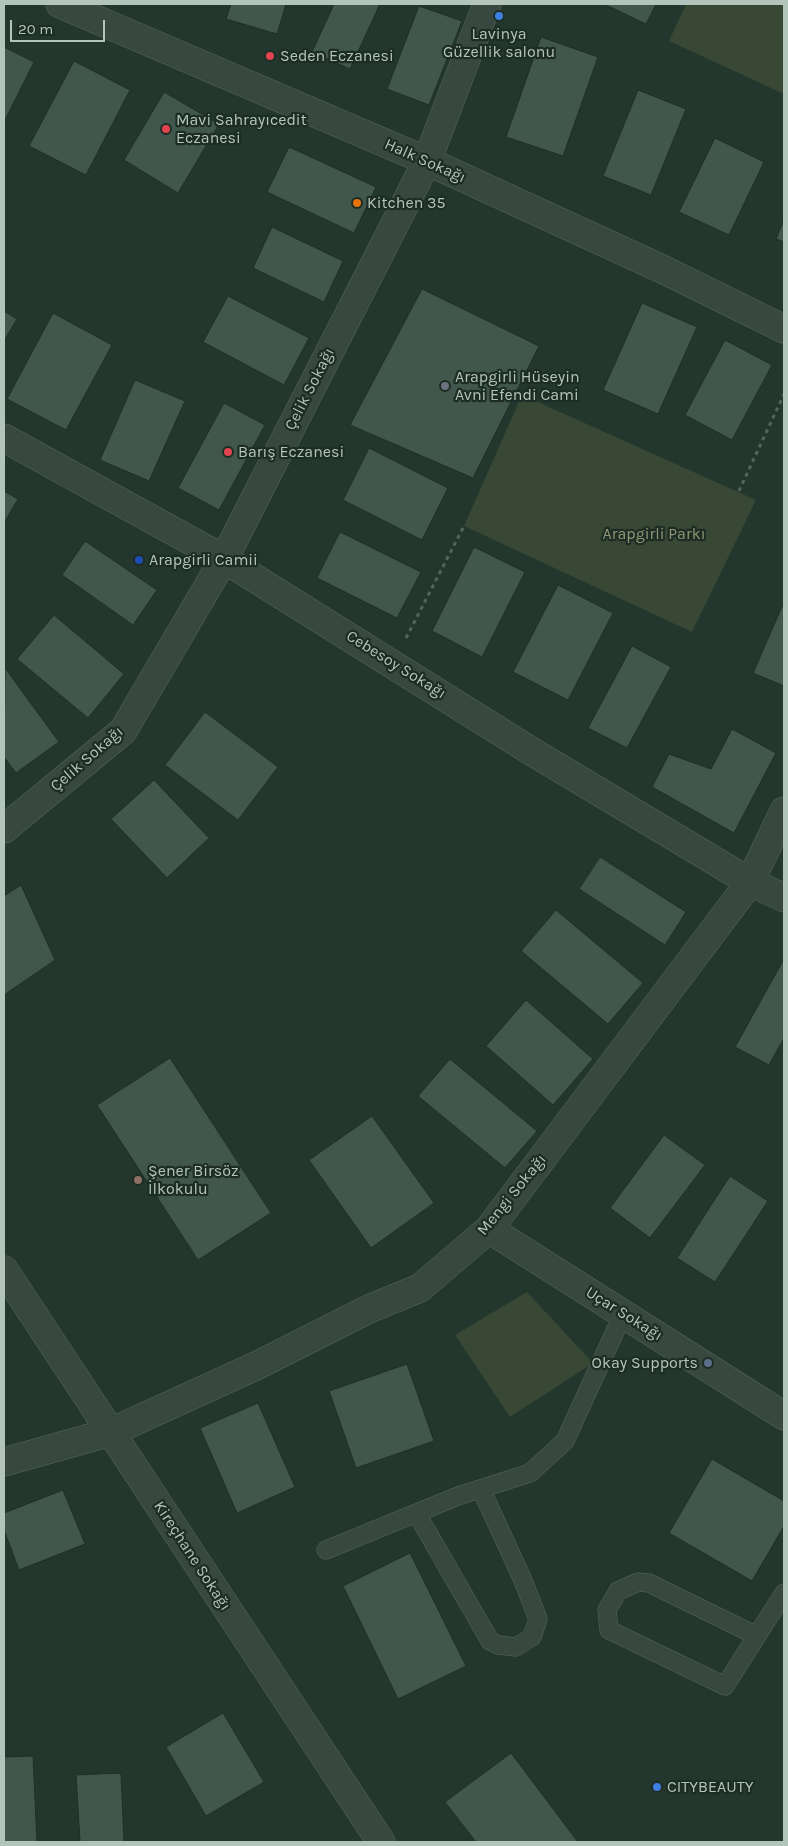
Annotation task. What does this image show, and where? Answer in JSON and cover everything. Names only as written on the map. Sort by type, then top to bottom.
[{"type":"street","name":"Halk Sokağı","points":[[60,4],[427,161],[662,269],[784,329]]},
{"type":"street","name":"Çelik Sokağı","points":[[4,829],[123,731],[224,558],[427,161],[487,4]]},
{"type":"street","name":"Cebesoy Sokağı","points":[[4,438],[224,558],[531,751],[750,882],[784,898]]},
{"type":"street","name":"Mengi Sokağı","points":[[4,1462],[111,1432],[258,1365],[369,1309],[420,1288],[489,1229],[750,882],[784,811]]},
{"type":"street","name":"Uçar Sokağı","points":[[489,1229],[784,1416]]},
{"type":"street","name":"Kireçhane Sokağı","points":[[4,1270],[381,1842]]},
{"type":"lane","points":[[326,1550],[481,1489],[530,1473],[564,1442],[623,1314]]},
{"type":"lane","points":[[417,1514],[490,1640],[498,1645],[516,1647],[532,1637],[538,1619],[522,1578],[481,1489]]},
{"type":"lane","points":[[757,1636],[649,1583],[638,1582],[622,1588],[610,1600],[607,1610],[608,1630],[725,1686],[757,1636],[784,1593]]},
{"type":"path","points":[[739,491],[784,394]]},
{"type":"path","points":[[392,663],[464,526]]},
{"type":"green space","points":[[686,4],[784,4],[784,94],[669,41]]},
{"type":"green space","name":"Arapgirli Parkı","points":[[522,395],[756,500],[692,632],[464,526]]},
{"type":"green space","points":[[527,1292],[593,1363],[510,1417],[455,1335]]},
{"type":"building","points":[[231,4],[286,4],[277,34],[226,19]]},
{"type":"building","points":[[334,4],[380,4],[350,69],[312,52]]},
{"type":"building","points":[[604,4],[656,4],[646,24]]},
{"type":"building","points":[[419,6],[462,21],[429,105],[387,89]]},
{"type":"building","points":[[541,37],[598,57],[563,156],[506,137]]},
{"type":"building","points":[[4,47],[34,62],[4,122]]},
{"type":"building","points":[[74,61],[130,90],[86,175],[29,146]]},
{"type":"building","points":[[638,90],[686,109],[651,195],[603,176]]},
{"type":"building","points":[[164,92],[219,124],[178,193],[124,160]]},
{"type":"building","points":[[715,138],[764,162],[729,235],[679,212]]},
{"type":"building","points":[[289,147],[376,187],[354,233],[267,192]]},
{"type":"building","points":[[784,220],[784,242],[776,239]]},
{"type":"building","points":[[272,227],[343,261],[324,302],[253,268]]},
{"type":"building","name":"Arapgirli Hüseyin Avni Efendi Cami","points":[[422,289],[539,346],[473,478],[350,425]]},
{"type":"building","points":[[228,296],[309,338],[284,385],[203,342]]},
{"type":"building","points":[[642,303],[697,327],[658,414],[603,390]]},
{"type":"building","points":[[4,311],[17,319],[4,341]]},
{"type":"building","points":[[53,313],[112,345],[66,430],[7,399]]},
{"type":"building","points":[[725,340],[772,365],[732,440],[685,415]]},
{"type":"building","points":[[135,380],[185,401],[149,481],[100,460]]},
{"type":"building","points":[[224,403],[265,425],[219,510],[178,488]]},
{"type":"building","points":[[369,448],[448,488],[422,540],[343,500]]},
{"type":"building","points":[[4,491],[18,499],[4,523]]},
{"type":"building","points":[[340,532],[421,572],[397,618],[317,578]]},
{"type":"building","points":[[85,541],[157,590],[133,625],[62,575]]},
{"type":"building","points":[[474,547],[525,572],[482,657],[432,631]]},
{"type":"building","points":[[558,585],[613,613],[568,700],[513,672]]},
{"type":"building","points":[[784,602],[784,686],[753,673]]},
{"type":"building","points":[[54,615],[124,674],[88,718],[17,659]]},
{"type":"building","points":[[632,646],[671,667],[627,748],[588,728]]},
{"type":"building","points":[[5,668],[59,742],[16,773],[4,757]]},
{"type":"building","points":[[205,712],[278,767],[238,820],[165,765]]},
{"type":"building","points":[[732,729],[776,753],[734,833],[652,787],[669,754],[711,769]]},
{"type":"building","points":[[154,780],[209,838],[167,878],[111,819]]},
{"type":"building","points":[[600,857],[686,912],[665,945],[579,889]]},
{"type":"building","points":[[21,885],[55,960],[4,995],[4,896]]},
{"type":"building","points":[[556,910],[643,983],[608,1024],[521,951]]},
{"type":"building","points":[[784,959],[784,1038],[769,1065],[735,1047]]},
{"type":"building","points":[[526,1000],[593,1059],[553,1105],[486,1046]]},
{"type":"building","points":[[170,1058],[271,1213],[198,1260],[97,1105]]},
{"type":"building","points":[[450,1059],[537,1131],[505,1168],[418,1096]]},
{"type":"building","points":[[372,1116],[434,1203],[371,1248],[309,1160]]},
{"type":"building","points":[[664,1135],[705,1165],[650,1238],[610,1208]]},
{"type":"building","points":[[730,1176],[768,1201],[715,1282],[677,1258]]},
{"type":"building","points":[[407,1364],[434,1441],[356,1468],[329,1391]]},
{"type":"building","points":[[258,1403],[295,1487],[237,1513],[200,1428]]},
{"type":"building","points":[[712,1459],[784,1501],[784,1526],[752,1581],[669,1533]]},
{"type":"building","points":[[63,1490],[85,1544],[19,1570],[4,1530],[4,1513]]},
{"type":"building","points":[[410,1553],[466,1666],[398,1699],[343,1586]]},
{"type":"building","points":[[223,1713],[264,1782],[206,1816],[166,1747]]},
{"type":"building","points":[[511,1753],[578,1842],[476,1842],[445,1802]]},
{"type":"building","points":[[33,1756],[37,1842],[4,1842],[4,1757]]},
{"type":"building","points":[[121,1773],[124,1842],[80,1842],[76,1775]]},
{"type":"place","name":"Lavinya Güzellik salonu","points":[[499,16]]},
{"type":"place","name":"Seden Eczanesi","points":[[270,56]]},
{"type":"place","name":"Mavi Sahrayıcedit Eczanesi","points":[[166,129]]},
{"type":"place","name":"Kitchen 35","points":[[357,203]]},
{"type":"place","name":"Arapgirli Hüseyin Avni Efendi Cami","points":[[445,386]]},
{"type":"place","name":"Barış Eczanesi","points":[[228,452]]},
{"type":"place","name":"Arapgirli Camii","points":[[139,560]]},
{"type":"place","name":"Şener Birsöz İlkokulu","points":[[138,1180]]},
{"type":"place","name":"Okay Supports","points":[[708,1363]]},
{"type":"place","name":"CITYBEAUTY","points":[[657,1787]]}]
